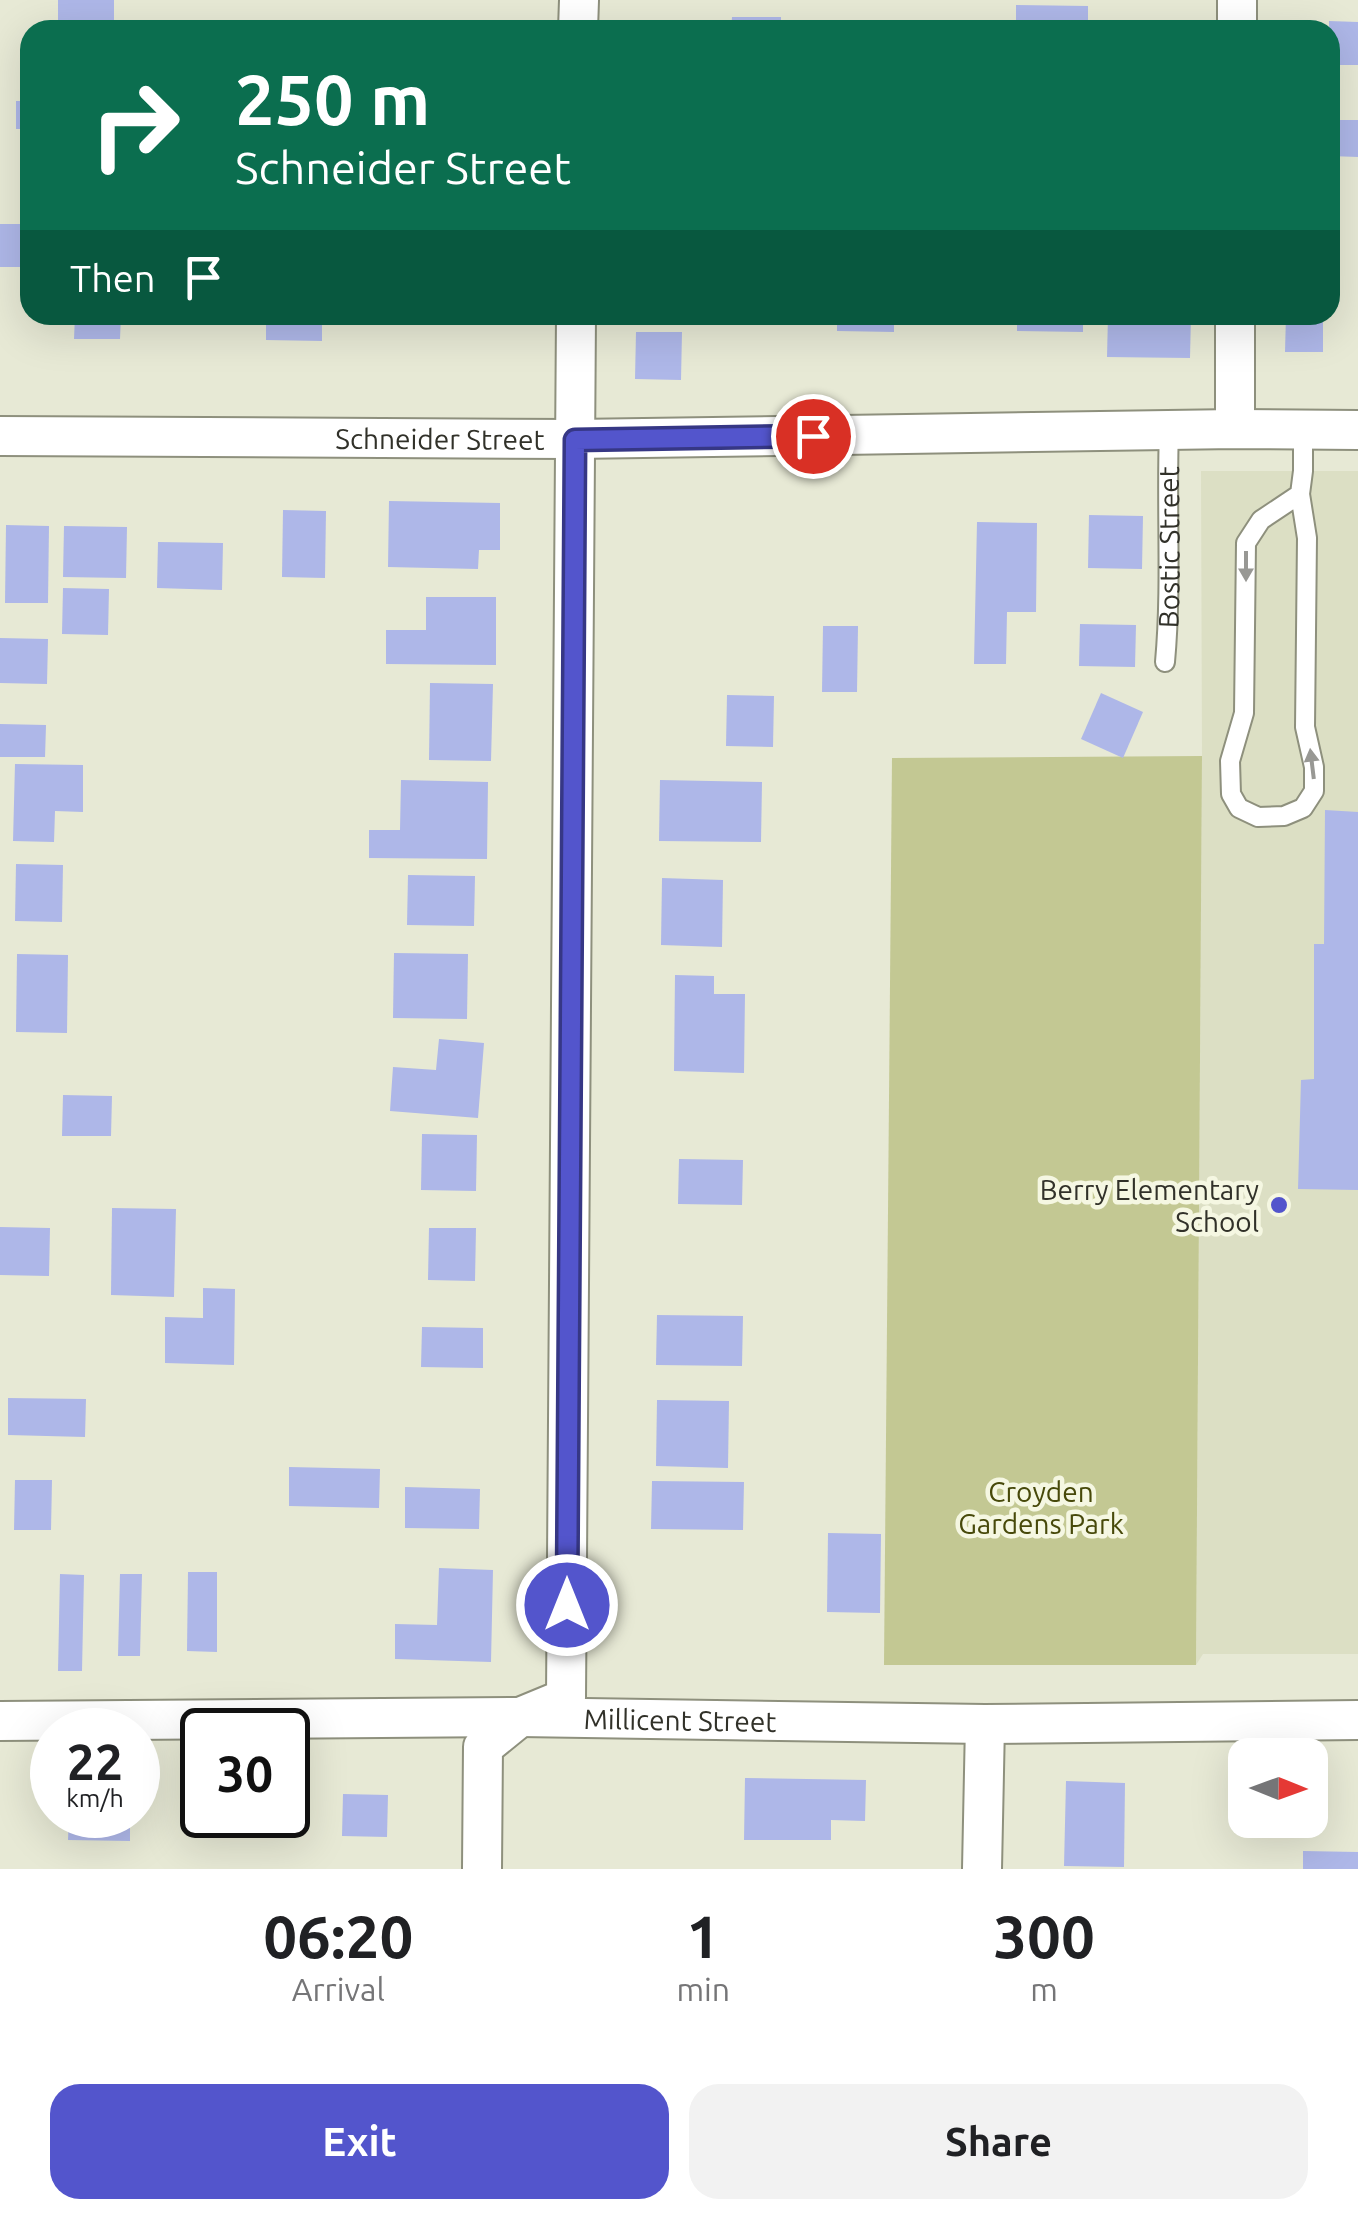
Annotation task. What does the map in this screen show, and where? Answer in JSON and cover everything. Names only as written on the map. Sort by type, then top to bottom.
[{"type":"street","points":[[482,1869],[483,1747],[520,1717],[566,1698],[576,325]]},
{"type":"street","points":[[1235,325],[1235,428]]},
{"type":"street","name":"Schneider Street","points":[[0,436],[575,440],[1235,428],[1358,430]]},
{"type":"street","name":"Millicent Street","points":[[0,1722],[520,1717],[985,1724],[1358,1720]]},
{"type":"street","points":[[982,1869],[985,1724]]},
{"type":"lane","points":[[1300,494],[1261,520],[1246,543],[1244,713],[1230,761],[1231,794],[1239,808],[1258,817],[1284,816],[1303,808],[1314,791],[1314,767],[1305,728],[1307,538],[1300,494],[1302,429]]},
{"type":"lane","name":"Bostic Street","points":[[1165,662],[1170,612],[1169,430]]},
{"type":"shaded area","name":"Berry Elementary School","points":[[1201,471],[1358,471],[1358,1654],[1203,1654],[1196,1665],[1202,756]]},
{"type":"green space","name":"Croyden Gardens Park","points":[[1202,756],[1196,1665],[884,1665],[892,758]]},
{"type":"building","points":[[58,0],[114,0],[114,20],[58,20]]},
{"type":"building","points":[[1016,5],[1088,6],[1088,20],[1016,20]]},
{"type":"building","points":[[732,17],[781,17],[781,20],[732,20]]},
{"type":"building","points":[[1340,21],[1358,22],[1358,65],[1340,65]]},
{"type":"building","points":[[16,101],[20,101],[20,129],[16,129]]},
{"type":"building","points":[[1340,120],[1358,120],[1358,157],[1340,156]]},
{"type":"building","points":[[0,224],[20,224],[20,267],[0,267]]},
{"type":"building","points":[[75,325],[121,325],[120,339],[74,339]]},
{"type":"building","points":[[266,325],[322,325],[322,341],[266,340]]},
{"type":"building","points":[[837,325],[894,325],[894,332],[837,331]]},
{"type":"building","points":[[1017,325],[1083,325],[1083,332],[1017,331]]},
{"type":"building","points":[[1108,325],[1191,325],[1190,358],[1107,357]]},
{"type":"building","points":[[1286,325],[1323,325],[1323,352],[1285,352]]},
{"type":"building","points":[[636,332],[682,332],[681,380],[635,379]]},
{"type":"building","points":[[389,501],[500,503],[500,550],[479,550],[478,569],[388,567]]},
{"type":"building","points":[[283,510],[326,511],[325,578],[282,577]]},
{"type":"building","points":[[1089,515],[1143,516],[1142,569],[1088,568]]},
{"type":"building","points":[[977,522],[1037,523],[1036,612],[1007,612],[1006,664],[974,664]]},
{"type":"building","points":[[6,525],[49,526],[48,603],[5,603]]},
{"type":"building","points":[[64,526],[127,527],[126,578],[63,577]]},
{"type":"building","points":[[158,542],[223,543],[222,590],[157,588]]},
{"type":"building","points":[[63,588],[109,589],[108,635],[62,634]]},
{"type":"building","points":[[426,597],[496,597],[496,665],[386,664],[386,630],[426,630]]},
{"type":"building","points":[[1080,624],[1136,625],[1135,667],[1079,666]]},
{"type":"building","points":[[823,626],[858,626],[857,692],[822,692]]},
{"type":"building","points":[[0,638],[48,639],[47,684],[0,683]]},
{"type":"building","points":[[430,683],[493,684],[491,761],[429,760]]},
{"type":"building","points":[[1101,693],[1143,712],[1123,758],[1081,739]]},
{"type":"building","points":[[727,695],[774,696],[773,747],[726,746]]},
{"type":"building","points":[[0,724],[46,725],[45,757],[0,757]]},
{"type":"building","points":[[15,764],[83,765],[83,812],[55,811],[54,842],[13,841]]},
{"type":"building","points":[[401,780],[488,782],[487,859],[369,858],[369,830],[400,830]]},
{"type":"building","points":[[660,780],[762,782],[761,842],[659,841]]},
{"type":"building","points":[[1325,810],[1358,812],[1358,1190],[1298,1189],[1301,1080],[1314,1079],[1314,944],[1324,944]]},
{"type":"building","points":[[16,864],[63,865],[62,922],[15,921]]},
{"type":"building","points":[[408,875],[475,876],[474,926],[407,925]]},
{"type":"building","points":[[662,878],[723,880],[722,947],[661,945]]},
{"type":"building","points":[[394,953],[468,954],[467,1019],[393,1018]]},
{"type":"building","points":[[17,954],[68,955],[67,1033],[16,1032]]},
{"type":"building","points":[[675,975],[714,976],[714,994],[745,994],[744,1073],[674,1071]]},
{"type":"building","points":[[439,1039],[484,1043],[478,1118],[390,1111],[393,1067],[436,1070]]},
{"type":"building","points":[[63,1095],[112,1096],[111,1136],[62,1136]]},
{"type":"building","points":[[422,1134],[477,1135],[476,1191],[421,1190]]},
{"type":"building","points":[[679,1159],[743,1160],[742,1205],[678,1204]]},
{"type":"building","points":[[112,1208],[176,1209],[174,1297],[111,1295]]},
{"type":"building","points":[[0,1227],[50,1228],[49,1276],[0,1275]]},
{"type":"building","points":[[429,1228],[476,1228],[475,1281],[428,1280]]},
{"type":"building","points":[[203,1288],[235,1289],[234,1365],[165,1363],[165,1317],[203,1318]]},
{"type":"building","points":[[657,1315],[743,1316],[742,1366],[656,1365]]},
{"type":"building","points":[[422,1327],[483,1328],[483,1368],[421,1367]]},
{"type":"building","points":[[8,1398],[86,1399],[85,1437],[8,1435]]},
{"type":"building","points":[[657,1400],[729,1401],[728,1468],[656,1466]]},
{"type":"building","points":[[289,1467],[380,1469],[379,1508],[289,1506]]},
{"type":"building","points":[[15,1480],[52,1480],[51,1530],[14,1530]]},
{"type":"building","points":[[652,1481],[744,1482],[743,1530],[651,1529]]},
{"type":"building","points":[[405,1487],[480,1489],[479,1529],[405,1528]]},
{"type":"building","points":[[828,1533],[881,1534],[880,1613],[827,1612]]},
{"type":"building","points":[[439,1568],[493,1570],[491,1662],[395,1659],[395,1624],[437,1625]]},
{"type":"building","points":[[188,1572],[217,1572],[217,1652],[187,1651]]},
{"type":"building","points":[[60,1574],[84,1575],[82,1671],[58,1671]]},
{"type":"building","points":[[120,1574],[142,1574],[140,1656],[118,1656]]},
{"type":"building","points":[[745,1778],[866,1780],[865,1821],[831,1820],[831,1840],[744,1840]]},
{"type":"building","points":[[1066,1781],[1125,1783],[1124,1867],[1064,1866]]},
{"type":"building","points":[[343,1794],[388,1795],[387,1837],[342,1836]]},
{"type":"building","points":[[68,1838],[130,1838],[130,1841]]},
{"type":"building","points":[[1303,1851],[1358,1852],[1358,1869],[1303,1869]]},
{"type":"place","name":"Berry Elementary School","points":[[1279,1205]]},
{"type":"route","points":[[567,1605],[575,440],[813,436]]}]
